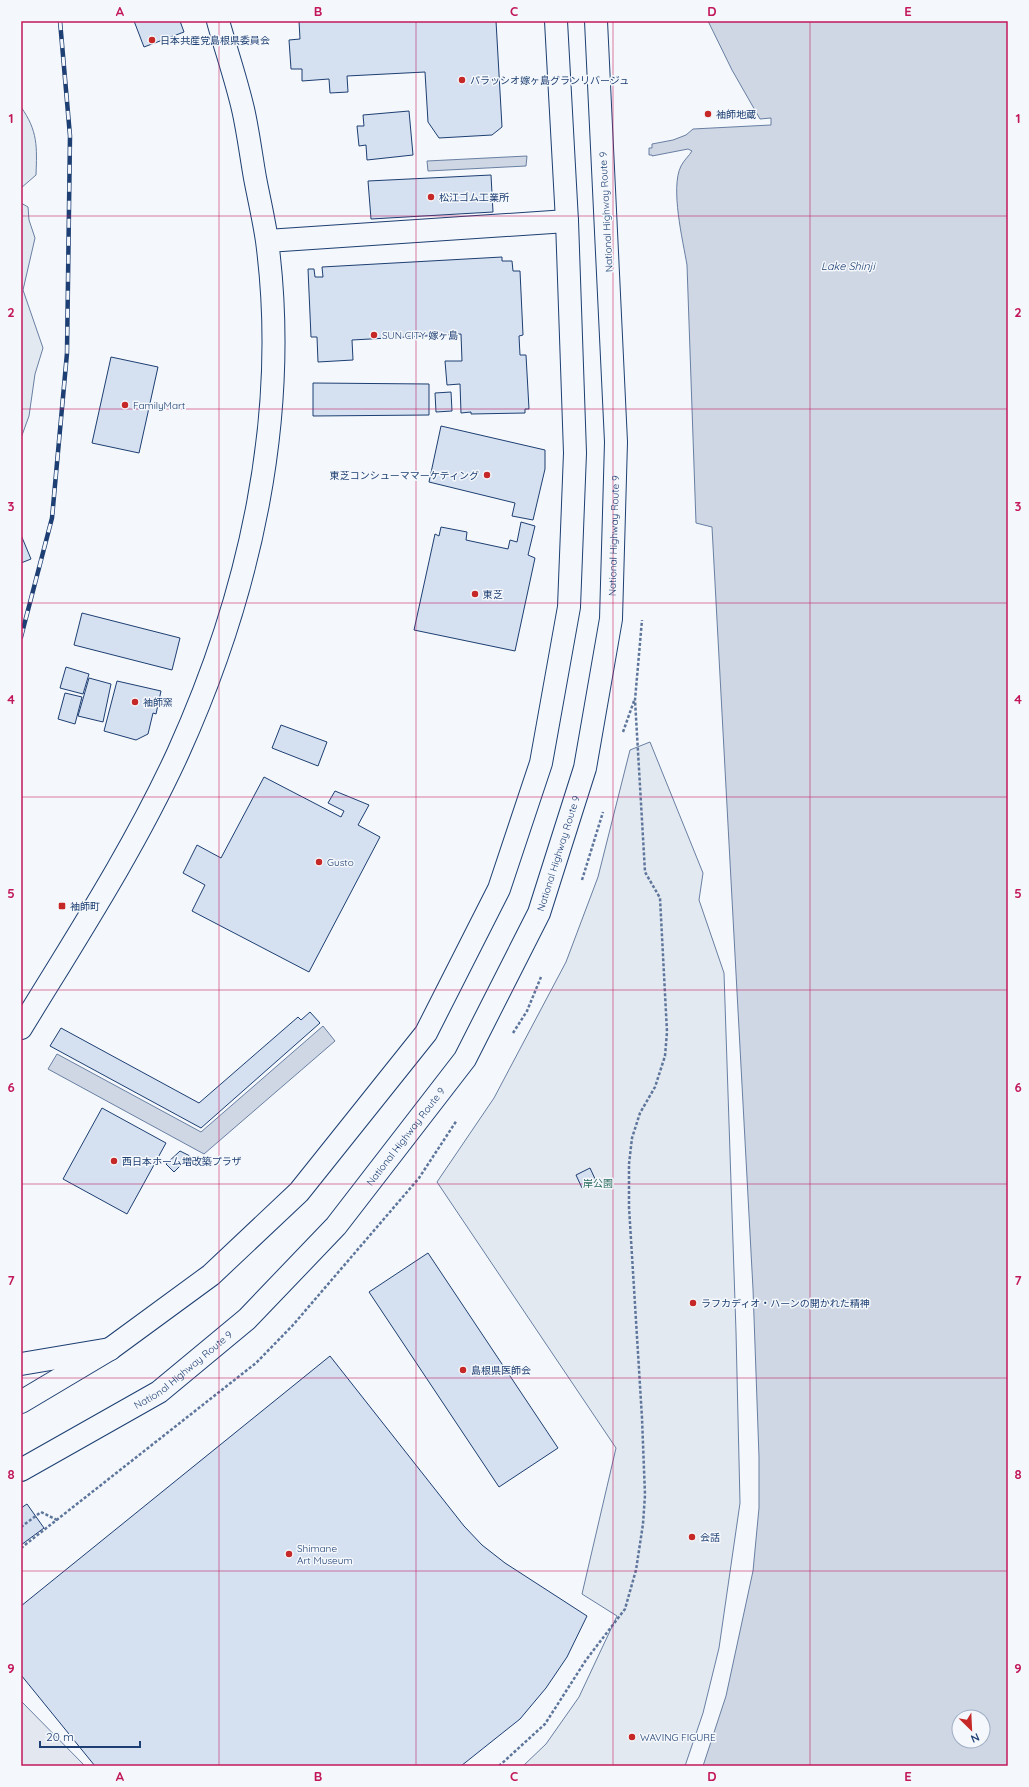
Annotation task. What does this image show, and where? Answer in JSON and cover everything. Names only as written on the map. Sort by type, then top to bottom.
[{"type":"main road","points":[[21,1028],[124,857],[178,754],[212,672],[235,602],[262,490],[270,410],[273,323],[267,241],[243,108],[218,21]]},
{"type":"main road","points":[[21,1402],[110,1349],[211,1276],[300,1192],[426,1033],[499,890],[541,763],[569,607],[575,453],[567,221],[556,21]]},
{"type":"main road","name":"National Highway Route 9","points":[[21,1470],[159,1392],[247,1319],[336,1226],[465,1059],[539,913],[585,768],[611,619],[616,442],[596,21]]},
{"type":"main road","points":[[267,241],[567,221]]},
{"type":"main road","points":[[21,1364],[110,1349]]},
{"type":"path","points":[[499,1766],[545,1724],[586,1660],[625,1608],[636,1570],[643,1524],[645,1495],[630,1215],[629,1164],[632,1138],[640,1113],[655,1087],[665,1056],[667,1032],[660,898],[646,872],[635,700],[642,617]]},
{"type":"path","points":[[21,1527],[41,1512],[57,1520]]},
{"type":"green space","points":[[21,107],[31,124],[35,140],[36,175],[21,188]]},
{"type":"green space","points":[[21,203],[28,207],[29,220],[35,238],[23,290],[43,348],[35,374],[29,416],[21,438]]},
{"type":"green space","name":"岸公園","points":[[650,742],[703,873],[699,900],[724,973],[740,1503],[719,1648],[703,1713],[685,1766],[523,1766],[546,1744],[579,1697],[617,1616],[582,1594],[616,1448],[437,1182],[494,1098],[566,962],[598,877],[630,750]]},
{"type":"shaded area","points":[[21,1701],[85,1766],[21,1766]]},
{"type":"water","name":"Lake Shinji","points":[[708,21],[1008,21],[1008,1766],[703,1766],[726,1696],[753,1571],[759,1508],[759,1457],[753,1289],[712,527],[696,523],[687,265],[680,229],[677,201],[678,176],[681,166],[692,151],[688,149],[652,156],[649,155],[649,148],[652,148],[652,144],[673,140],[686,135],[693,129],[771,125],[771,118],[760,119],[732,70]]},
{"type":"water","points":[[527,156],[526,166],[428,171],[427,161]]},
{"type":"water","points":[[323,1026],[335,1041],[204,1154],[48,1069],[57,1054],[201,1132]]},
{"type":"building","name":"日本共産党島根県委員会","points":[[134,21],[180,21],[184,32],[144,47]]},
{"type":"building","name":"パラッシオ嫁ヶ島グランリバージュ","points":[[299,21],[496,21],[502,127],[492,135],[439,138],[428,122],[425,72],[347,76],[348,92],[330,93],[329,79],[302,81],[302,69],[291,69],[289,40],[300,39]]},
{"type":"building","points":[[409,111],[413,155],[367,160],[366,145],[359,146],[357,126],[364,126],[363,115]]},
{"type":"building","name":"松江ゴム工業所","points":[[491,175],[493,212],[371,219],[368,181]]},
{"type":"building","name":"SUN CITY 嫁ヶ島","points":[[502,257],[502,261],[512,261],[513,271],[520,271],[523,335],[519,336],[520,355],[526,355],[529,409],[525,409],[525,413],[461,413],[460,384],[447,385],[445,361],[462,361],[461,334],[352,340],[353,360],[318,362],[317,337],[311,337],[308,269],[314,269],[315,277],[323,277],[322,267]]},
{"type":"building","name":"FamilyMart","points":[[111,357],[158,367],[139,453],[92,443]]},
{"type":"building","points":[[313,383],[429,384],[429,415],[313,416]]},
{"type":"building","points":[[451,392],[452,411],[436,412],[435,393]]},
{"type":"building","name":"東芝コンシューママーケティング","points":[[441,426],[545,450],[545,469],[533,520],[512,516],[515,503],[429,482]]},
{"type":"building","name":"東芝","points":[[521,522],[535,526],[528,555],[535,558],[515,651],[414,630],[435,534],[439,536],[441,527],[467,532],[466,540],[508,549],[510,540],[517,542]]},
{"type":"building","points":[[21,535],[31,559],[21,563]]},
{"type":"building","points":[[82,613],[180,638],[172,670],[74,645]]},
{"type":"building","points":[[66,667],[89,674],[83,694],[60,688]]},
{"type":"building","points":[[89,678],[111,684],[103,722],[78,716]]},
{"type":"building","name":"袖師窯","points":[[117,681],[161,691],[156,714],[153,713],[148,734],[136,740],[104,731]]},
{"type":"building","points":[[65,693],[82,697],[75,724],[58,719]]},
{"type":"building","points":[[281,725],[327,742],[318,766],[272,748]]},
{"type":"building","points":[[264,777],[341,817],[344,811],[328,803],[335,791],[369,805],[358,825],[380,837],[309,972],[192,911],[205,885],[183,873],[197,845],[221,858]]},
{"type":"building","points":[[310,1012],[320,1023],[201,1128],[50,1046],[61,1028],[199,1103],[298,1017],[301,1020]]},
{"type":"building","name":"西日本ホーム増改築プラザ","points":[[102,1108],[166,1143],[127,1214],[63,1179]]},
{"type":"building","points":[[180,1151],[190,1156],[174,1172],[166,1164]]},
{"type":"building","points":[[590,1168],[596,1181],[582,1188],[576,1175]]},
{"type":"building","name":"島根県医師会","points":[[428,1253],[558,1448],[499,1487],[369,1292]]},
{"type":"building","name":"Shimane Art Museum","points":[[330,1356],[464,1526],[482,1545],[505,1563],[587,1616],[567,1657],[546,1688],[520,1719],[461,1766],[95,1766],[21,1675],[21,1606]]},
{"type":"building","points":[[27,1504],[44,1528],[21,1545],[21,1508]]},
{"type":"railway","points":[[21,637],[52,518],[67,353],[70,136],[60,21]]},
{"type":"place","name":"日本共産党島根県委員会","points":[[152,40]]},
{"type":"place","name":"パラッシオ嫁ヶ島グランリバージュ","points":[[462,80]]},
{"type":"place","name":"袖師地蔵","points":[[708,114]]},
{"type":"place","name":"松江ゴム工業所","points":[[431,197]]},
{"type":"place","name":"SUN CITY 嫁ヶ島","points":[[374,335]]},
{"type":"place","name":"FamilyMart","points":[[125,405]]},
{"type":"place","name":"東芝コンシューママーケティング","points":[[487,475]]},
{"type":"place","name":"東芝","points":[[475,594]]},
{"type":"place","name":"袖師窯","points":[[135,702]]},
{"type":"place","name":"Gusto","points":[[319,862]]},
{"type":"place","name":"袖師町","points":[[62,906]]},
{"type":"place","name":"西日本ホーム増改築プラザ","points":[[114,1161]]},
{"type":"place","name":"ラフカディオ・ハーンの開かれた精神","points":[[693,1303]]},
{"type":"place","name":"島根県医師会","points":[[463,1370]]},
{"type":"place","name":"会話","points":[[692,1537]]},
{"type":"place","name":"Shimane Art Museum","points":[[289,1554]]},
{"type":"place","name":"WAVING FIGURE","points":[[632,1737]]}]
